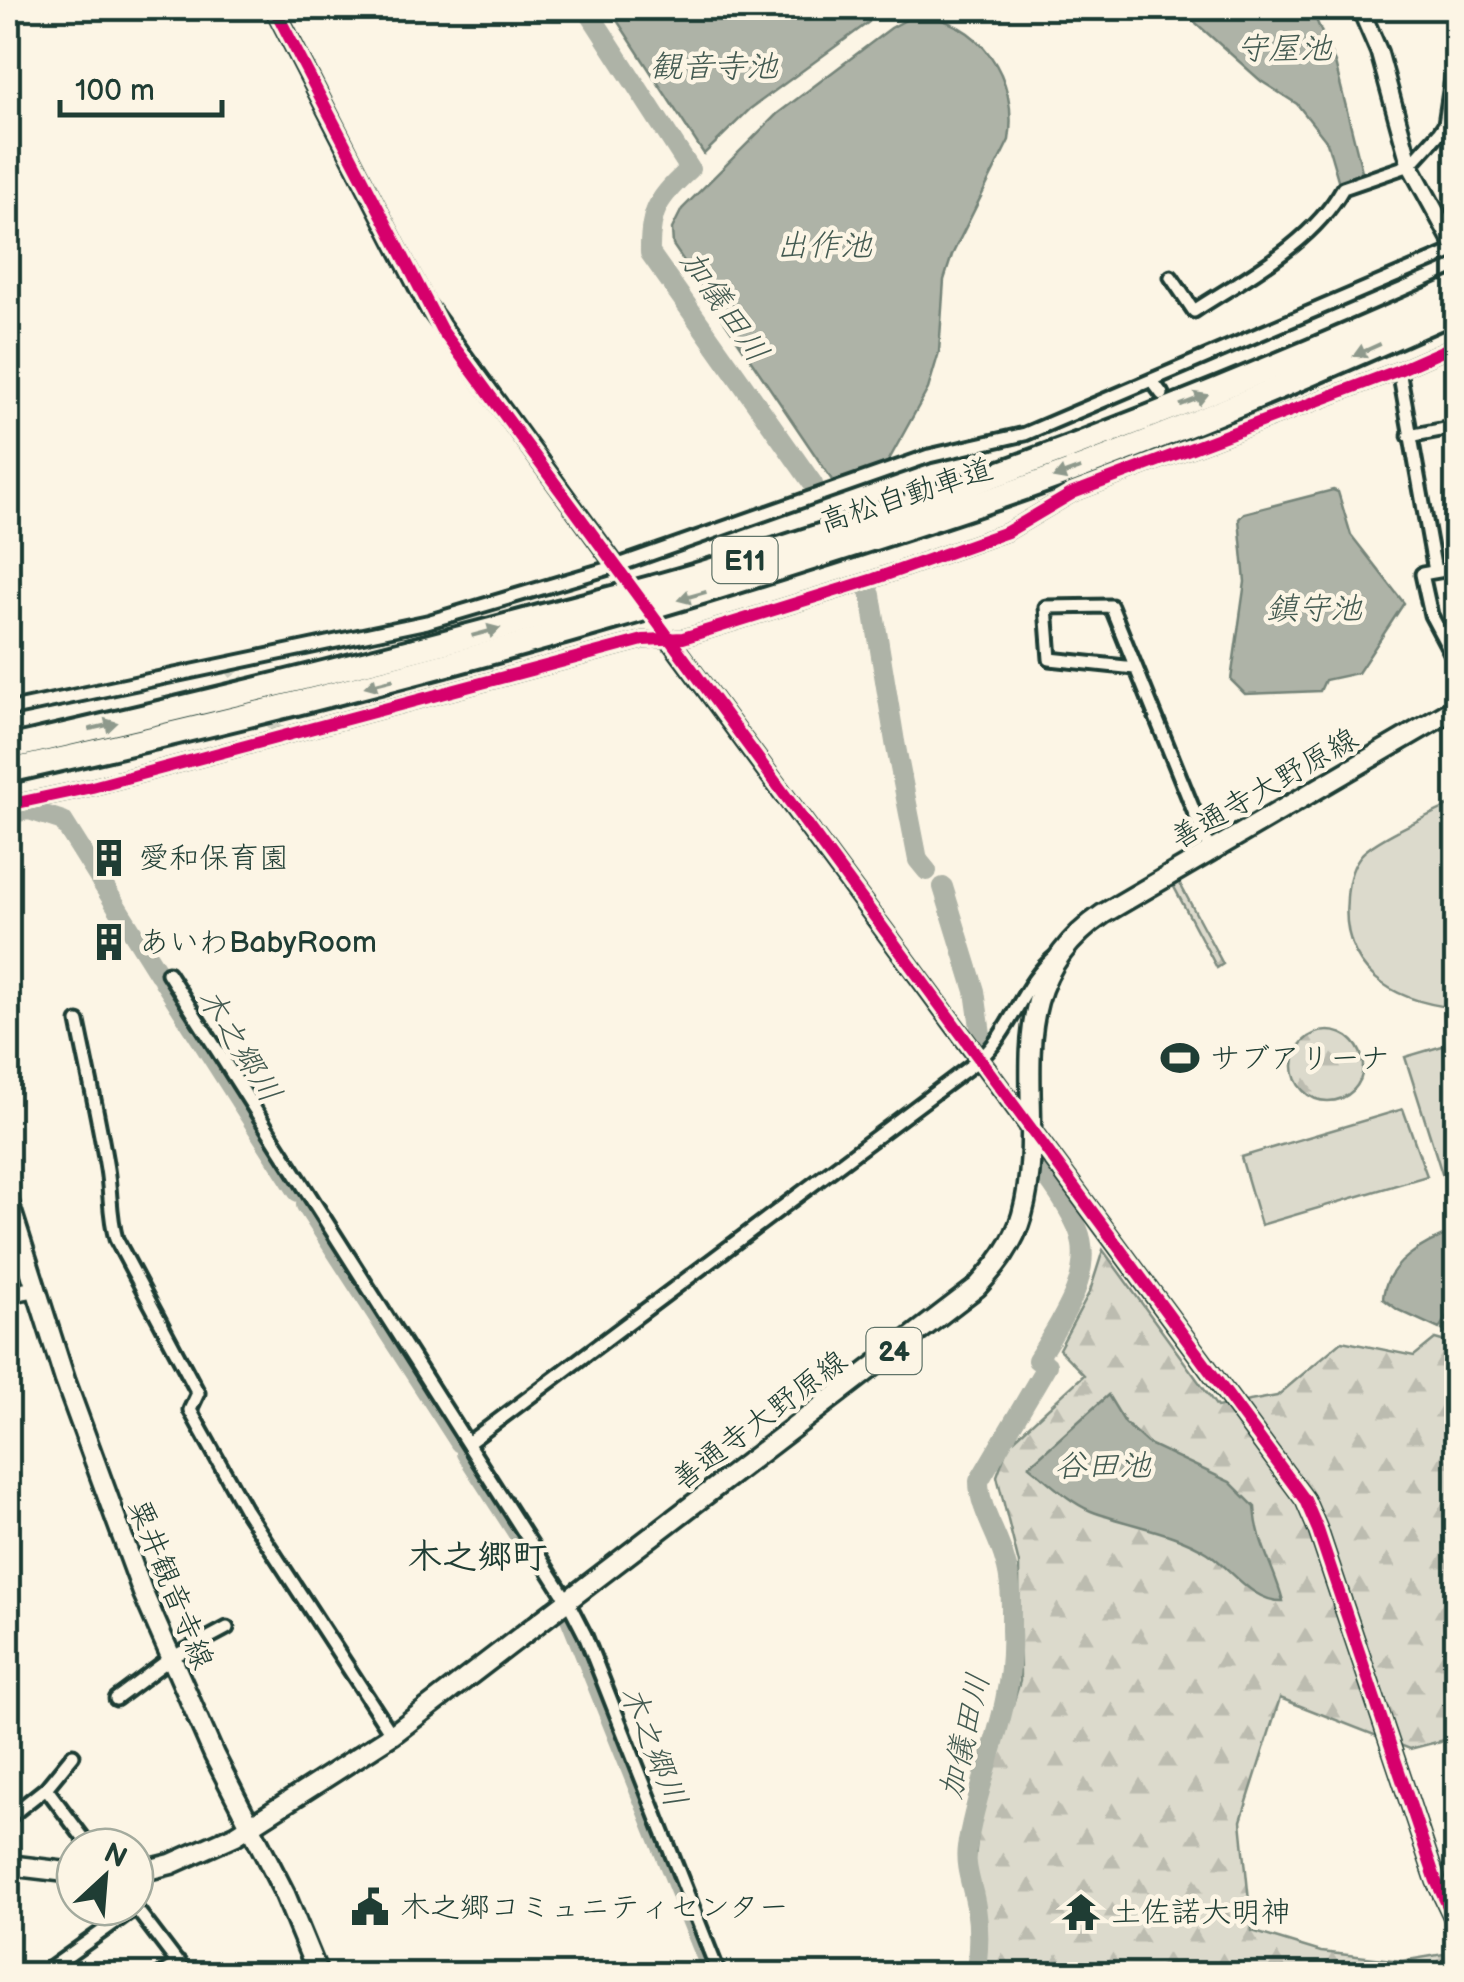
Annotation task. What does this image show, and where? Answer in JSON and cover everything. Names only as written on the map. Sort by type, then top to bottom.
[{"type":"highway","name":"高松自動車道","points":[[8,748],[208,702],[710,571],[956,490],[1086,442],[1283,365],[1456,288]]},
{"type":"highway","name":"高松自動車道","points":[[8,771],[193,730],[488,656],[732,584],[960,511],[1088,465],[1294,382],[1456,310]]},
{"type":"main road","name":"善通寺大野原線","points":[[155,1867],[188,1858],[252,1826],[392,1735],[977,1287],[998,1264],[1022,1215],[1034,1012],[1043,982],[1059,954],[1102,914],[1456,708]]},
{"type":"main road","name":"粟井観音寺線","points":[[8,1200],[104,1493],[214,1755],[285,1894],[318,1974]]},
{"type":"main road","points":[[8,1865],[55,1871]]},
{"type":"street","points":[[274,8],[426,304],[616,566]]},
{"type":"street","points":[[8,710],[427,622],[616,566],[928,456],[1025,434],[1456,250],[1410,165],[1379,52],[1360,8]]},
{"type":"street","points":[[1171,277],[1194,312],[1277,256],[1330,212],[1343,188],[1410,165],[1444,124],[1456,52]]},
{"type":"street","points":[[8,805],[92,787],[642,640],[683,638],[858,584],[1008,532],[1074,494],[1456,345]]},
{"type":"street","points":[[1399,370],[1436,570]]},
{"type":"street","points":[[1153,382],[1162,394]]},
{"type":"street","points":[[1409,436],[1456,427]]},
{"type":"street","points":[[1456,568],[1422,574],[1431,615],[1456,662]]},
{"type":"street","points":[[1134,668],[1050,659],[1046,606],[1110,606],[1210,851]]},
{"type":"street","points":[[668,638],[1305,1500],[1436,1881],[1456,1923]]},
{"type":"street","points":[[468,1443],[980,1059],[994,1047],[1038,970],[1059,954]]},
{"type":"street","points":[[168,973],[567,1600],[585,1635],[719,1974]]},
{"type":"street","points":[[78,1022],[108,1176],[108,1212],[116,1239],[198,1393],[190,1410],[245,1509],[392,1735]]},
{"type":"street","points":[[8,1294],[35,1289]]},
{"type":"street","points":[[116,1699],[171,1658],[227,1628]]},
{"type":"street","points":[[8,1818],[46,1788],[73,1755]]},
{"type":"street","points":[[46,1788],[75,1827]]},
{"type":"street","points":[[44,1974],[108,1927]]},
{"type":"street","points":[[150,1927],[183,1969],[160,1974]]},
{"type":"green space","points":[[1456,802],[1456,1008],[1411,998],[1375,978],[1352,945],[1347,897],[1356,863],[1370,847]]},
{"type":"green space","points":[[1179,882],[1223,964],[1217,968],[1173,885]]},
{"type":"green space","points":[[1328,1031],[1352,1042],[1363,1066],[1352,1090],[1328,1101],[1304,1090],[1293,1066],[1304,1042]]},
{"type":"green space","points":[[1456,1042],[1456,1173],[1443,1177],[1405,1057]]},
{"type":"green space","points":[[1403,1109],[1427,1176],[1261,1225],[1241,1157]]},
{"type":"green space","points":[[1103,1250],[1217,1407],[1277,1396],[1342,1341],[1414,1356],[1435,1339],[1456,1345],[1456,1737],[1410,1749],[1280,1698],[1241,1821],[1252,1931],[1321,1952],[1402,1961],[1456,1952],[1456,1974],[978,1974],[981,1916],[974,1867],[980,1812],[1020,1681],[1019,1564],[997,1476],[1008,1445],[1084,1375],[1059,1349],[1090,1291]]},
{"type":"water","name":"観音寺池","points":[[609,8],[867,8],[869,22],[750,109],[704,154]]},
{"type":"water","name":"守屋池","points":[[1179,8],[1311,8],[1335,63],[1362,171],[1339,183],[1327,142],[1297,104],[1261,81]]},
{"type":"water","name":"出作池","points":[[915,15],[959,27],[990,55],[1008,95],[1009,140],[952,255],[944,280],[939,352],[928,389],[885,467],[834,483],[673,245],[672,229],[682,209],[777,114],[891,28]]},
{"type":"water","name":"鎮守池","points":[[1333,490],[1338,492],[1351,535],[1404,603],[1358,673],[1325,680],[1320,691],[1245,694],[1231,680],[1245,582],[1239,519],[1244,513]]},
{"type":"water","points":[[1456,1231],[1456,1340],[1442,1330],[1447,1316],[1439,1329],[1383,1299],[1385,1286],[1399,1265],[1420,1248]]},
{"type":"water","name":"谷田池","points":[[1108,1395],[1125,1423],[1147,1443],[1230,1482],[1255,1507],[1259,1532],[1283,1601],[1252,1590],[1195,1545],[1083,1507],[1029,1466]]},
{"type":"waterway","name":"加儀田川","points":[[586,8],[690,169],[658,205],[651,226],[650,253],[813,484]]},
{"type":"waterway","name":"加儀田川","points":[[867,588],[918,860],[927,871]]},
{"type":"waterway","name":"木之郷川","points":[[8,814],[29,810],[63,821],[159,974]]},
{"type":"waterway","name":"加儀田川","points":[[943,887],[975,991],[981,1034]]},
{"type":"waterway","name":"木之郷川","points":[[163,980],[298,1192]]},
{"type":"waterway","name":"加儀田川","points":[[1036,1162],[1069,1211],[1082,1246],[1079,1281],[1037,1360]]},
{"type":"waterway","name":"木之郷川","points":[[306,1205],[460,1443]]},
{"type":"waterway","name":"加儀田川","points":[[977,1961],[978,1921],[966,1854],[1002,1714],[1011,1659],[1007,1569],[982,1502],[979,1481],[1047,1365]]},
{"type":"waterway","name":"木之郷川","points":[[466,1453],[522,1540]]},
{"type":"waterway","name":"木之郷川","points":[[568,1613],[685,1904]]},
{"type":"waterway","name":"木之郷川","points":[[688,1912],[713,1974]]},
{"type":"tunnel","points":[[616,566],[668,638]]},
{"type":"tunnel","points":[[228,666],[250,694]]},
{"type":"tunnel","points":[[261,709],[282,736]]},
{"type":"cycle path","points":[[274,8],[441,329],[1305,1500],[1436,1881],[1456,1923]]},
{"type":"cycle path","points":[[8,805],[92,787],[643,640],[683,638],[874,579],[1007,532],[1073,493],[1456,345]]},
{"type":"place","name":"愛和保育園","points":[[109,858]]},
{"type":"place","name":"あいわBabyRoom","points":[[109,942]]},
{"type":"place","name":"サブアリーナ","points":[[1180,1058]]},
{"type":"place","name":"木之郷コミュニティセンター","points":[[370,1907]]},
{"type":"place","name":"土佐諾大明神","points":[[1081,1912]]},
{"type":"district","name":"木之郷町","points":[[477,1556]]}]
